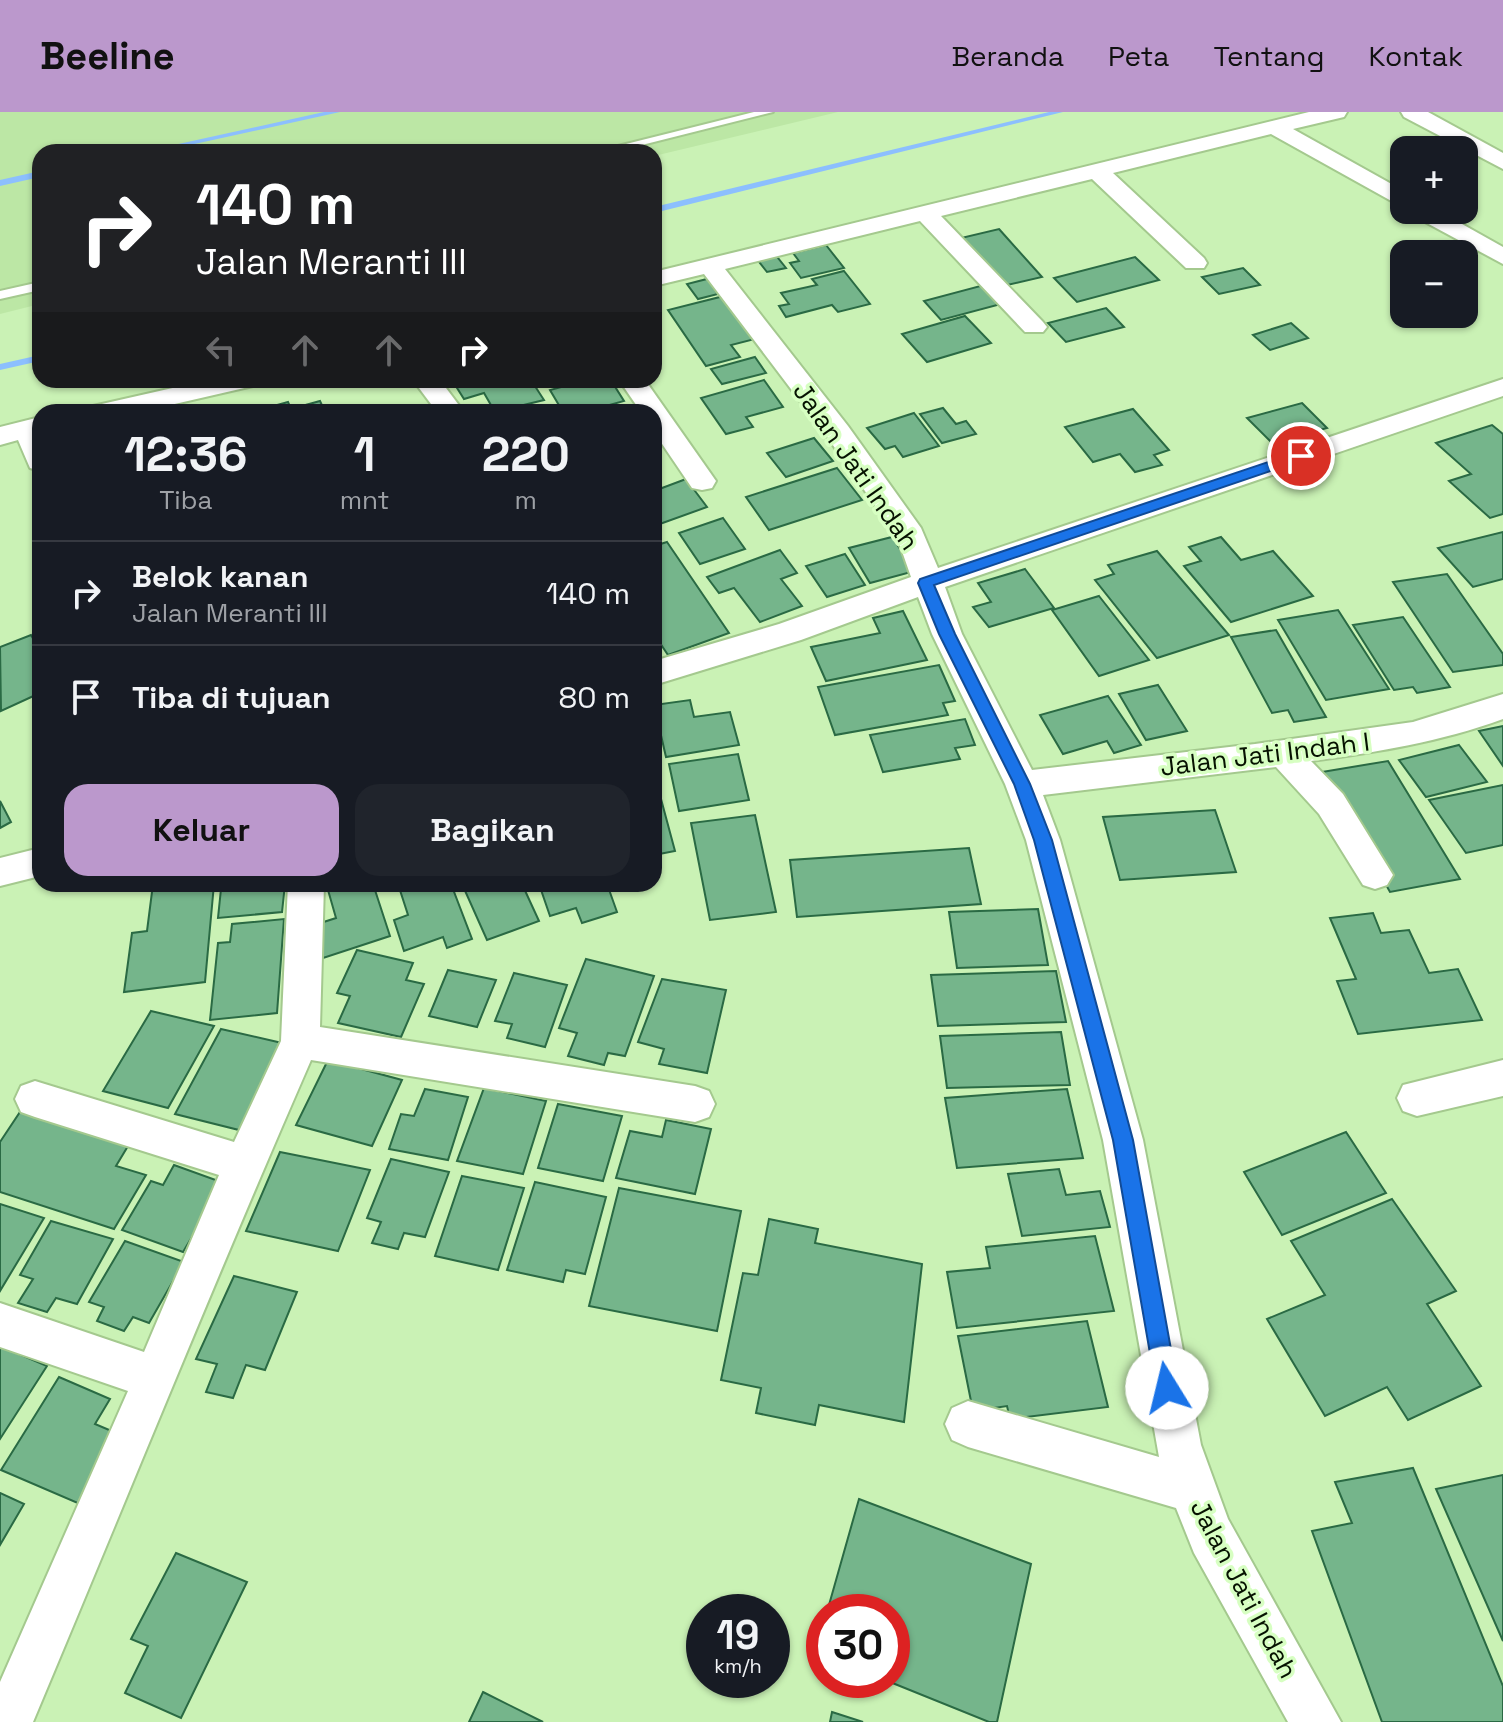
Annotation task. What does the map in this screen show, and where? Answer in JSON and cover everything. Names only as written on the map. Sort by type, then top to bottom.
[{"type":"street","points":[[662,277],[1336,112]]},
{"type":"street","points":[[1412,112],[1503,162]]},
{"type":"street","points":[[1274,127],[1390,193]]},
{"type":"street","points":[[1097,171],[1195,263]]},
{"type":"street","points":[[925,213],[1034,327]]},
{"type":"street","points":[[1445,224],[1503,257]]},
{"type":"street","name":"Jalan Jati Indah","points":[[710,266],[838,432],[911,535],[947,634],[1022,784],[1043,840],[1123,1140],[1178,1445],[1192,1490],[1211,1536],[1316,1722]]},
{"type":"street","points":[[662,667],[790,632],[1503,387]]},
{"type":"street","points":[[138,404],[209,388]]},
{"type":"street","points":[[432,388],[445,404]]},
{"type":"street","points":[[662,423],[702,481]]},
{"type":"street","points":[[22,430],[32,448]]},
{"type":"street","name":"Jalan Jati Indah I","points":[[1022,784],[1413,734],[1451,725],[1503,706]]},
{"type":"street","points":[[1283,753],[1331,804],[1375,875]]},
{"type":"street","points":[[0,872],[32,864]]},
{"type":"street","points":[[8,1722],[156,1378],[205,1253],[300,1041],[306,892]]},
{"type":"street","points":[[300,1041],[695,1104]]},
{"type":"street","points":[[1417,1098],[1503,1078]]},
{"type":"street","points":[[35,1099],[247,1165]]},
{"type":"street","points":[[0,1325],[156,1378]]},
{"type":"street","points":[[968,1424],[1192,1490]]},
{"type":"lane","points":[[634,144],[768,112]]},
{"type":"lane","points":[[0,295],[32,288]]},
{"type":"shaded area","points":[[0,112],[838,112],[662,154],[662,144],[32,144],[32,306],[0,314]]},
{"type":"building","points":[[999,229],[1042,277],[1003,286],[961,238]]},
{"type":"building","points":[[826,245],[844,268],[801,278],[790,263],[799,261],[793,253]]},
{"type":"building","points":[[774,253],[786,268],[767,272],[756,258]]},
{"type":"building","points":[[1135,257],[1159,280],[1077,302],[1054,278]]},
{"type":"building","points":[[1243,268],[1260,285],[1219,294],[1202,277]]},
{"type":"building","points":[[844,271],[870,304],[838,312],[832,305],[786,317],[779,306],[789,304],[781,293],[817,285],[812,279]]},
{"type":"building","points":[[707,279],[718,294],[698,299],[687,284]]},
{"type":"building","points":[[984,285],[1001,304],[941,320],[924,301]]},
{"type":"building","points":[[724,296],[755,339],[731,345],[740,357],[706,366],[668,310]]},
{"type":"building","points":[[1106,308],[1124,327],[1066,342],[1048,323]]},
{"type":"building","points":[[965,316],[991,343],[927,362],[902,334]]},
{"type":"building","points":[[1291,323],[1308,338],[1270,350],[1253,335]]},
{"type":"building","points":[[755,357],[766,373],[722,384],[711,369]]},
{"type":"building","points":[[764,380],[783,407],[746,417],[753,427],[726,434],[701,398]]},
{"type":"building","points":[[457,388],[536,388],[544,400],[528,404],[490,404],[484,393],[464,399]]},
{"type":"building","points":[[616,388],[624,401],[613,404],[558,404],[550,390]]},
{"type":"building","points":[[1302,403],[1327,428],[1272,443],[1247,418]]},
{"type":"building","points":[[943,408],[956,424],[966,421],[976,434],[942,443],[920,414]]},
{"type":"building","points":[[1133,409],[1169,450],[1154,455],[1162,465],[1135,472],[1120,454],[1093,462],[1065,427]]},
{"type":"building","points":[[914,413],[939,446],[903,457],[895,446],[885,449],[867,428]]},
{"type":"building","points":[[1492,425],[1503,434],[1503,514],[1490,518],[1449,481],[1471,474],[1436,443]]},
{"type":"building","points":[[814,438],[833,461],[786,477],[767,453]]},
{"type":"building","points":[[837,468],[862,500],[769,530],[746,497]]},
{"type":"building","points":[[686,479],[707,507],[662,523],[662,488]]},
{"type":"building","points":[[723,518],[745,549],[700,564],[679,533]]},
{"type":"building","points":[[1503,532],[1503,579],[1473,587],[1438,548]]},
{"type":"building","points":[[892,537],[915,571],[870,583],[849,548]]},
{"type":"building","points":[[1221,537],[1241,560],[1273,551],[1313,596],[1231,622],[1184,566],[1201,561],[1189,547]]},
{"type":"building","points":[[667,542],[729,633],[668,655],[662,646],[662,544]]},
{"type":"building","points":[[780,550],[797,573],[781,579],[802,606],[760,622],[734,588],[719,593],[707,577]]},
{"type":"building","points":[[1157,551],[1229,635],[1157,658],[1095,580],[1114,574],[1108,565]]},
{"type":"building","points":[[845,554],[865,585],[827,597],[806,566]]},
{"type":"building","points":[[1025,569],[1054,608],[989,627],[973,607],[991,602],[978,583]]},
{"type":"building","points":[[1447,574],[1503,654],[1503,665],[1453,672],[1393,582]]},
{"type":"building","points":[[1099,596],[1149,660],[1099,676],[1052,610]]},
{"type":"building","points":[[1338,610],[1389,689],[1326,700],[1278,620]]},
{"type":"building","points":[[903,611],[927,660],[826,681],[811,647],[880,633],[873,618]]},
{"type":"building","points":[[1403,617],[1450,687],[1417,693],[1413,687],[1394,690],[1353,625]]},
{"type":"building","points":[[1276,630],[1326,717],[1294,722],[1288,710],[1272,713],[1231,637]]},
{"type":"building","points":[[32,637],[32,697],[1,711],[0,647]]},
{"type":"building","points":[[939,665],[955,701],[943,703],[948,715],[835,735],[818,687]]},
{"type":"building","points":[[1158,685],[1187,731],[1146,740],[1119,694]]},
{"type":"building","points":[[1108,696],[1141,745],[1114,753],[1107,741],[1063,754],[1040,715]]},
{"type":"building","points":[[690,700],[694,717],[730,712],[739,745],[666,757],[662,740],[662,704]]},
{"type":"building","points":[[965,719],[975,745],[955,748],[960,759],[883,772],[870,735]]},
{"type":"building","points":[[1503,726],[1503,766],[1479,731]]},
{"type":"building","points":[[1459,745],[1487,782],[1426,797],[1399,760]]},
{"type":"building","points":[[738,754],[749,800],[679,811],[669,764]]},
{"type":"building","points":[[1388,761],[1460,879],[1390,892],[1322,772]]},
{"type":"building","points":[[1503,785],[1503,845],[1466,853],[1429,800]]},
{"type":"building","points":[[0,801],[11,822],[0,828]]},
{"type":"building","points":[[662,803],[675,851],[662,853]]},
{"type":"building","points":[[1215,810],[1236,872],[1120,880],[1103,817]]},
{"type":"building","points":[[755,815],[776,912],[710,920],[691,823]]},
{"type":"building","points":[[969,848],[981,904],[797,917],[790,860]]},
{"type":"building","points":[[152,892],[213,892],[205,982],[124,992],[132,933],[147,931]]},
{"type":"building","points":[[221,892],[284,892],[282,912],[218,918]]},
{"type":"building","points":[[329,892],[376,892],[390,936],[317,960],[308,927],[336,918]]},
{"type":"building","points":[[401,892],[454,892],[472,939],[447,948],[443,937],[404,951],[394,920],[408,915]]},
{"type":"building","points":[[466,892],[526,892],[539,921],[487,940]]},
{"type":"building","points":[[542,892],[610,892],[617,912],[582,923],[576,908],[550,916]]},
{"type":"building","points":[[1038,909],[1048,965],[957,968],[949,912]]},
{"type":"building","points":[[1373,913],[1381,933],[1409,930],[1429,973],[1458,969],[1482,1020],[1358,1034],[1337,981],[1356,979],[1330,918]]},
{"type":"building","points":[[284,919],[277,1013],[210,1020],[218,943],[230,942],[232,924]]},
{"type":"building","points":[[357,950],[413,963],[406,980],[424,984],[401,1037],[338,1023],[350,996],[337,993]]},
{"type":"building","points":[[586,959],[654,976],[625,1056],[608,1053],[604,1065],[568,1056],[577,1033],[559,1028]]},
{"type":"building","points":[[448,970],[496,980],[477,1027],[429,1016]]},
{"type":"building","points":[[1056,971],[1066,1022],[938,1026],[931,975]]},
{"type":"building","points":[[514,973],[567,985],[545,1047],[507,1038],[512,1024],[495,1021]]},
{"type":"building","points":[[662,979],[726,990],[707,1073],[659,1064],[664,1049],[638,1042]]},
{"type":"building","points":[[151,1011],[214,1026],[168,1108],[103,1091]]},
{"type":"building","points":[[221,1029],[282,1043],[239,1130],[175,1114]]},
{"type":"building","points":[[1061,1032],[1070,1085],[947,1088],[940,1036]]},
{"type":"building","points":[[328,1060],[402,1080],[372,1146],[296,1125]]},
{"type":"building","points":[[484,1088],[546,1101],[523,1174],[457,1161]]},
{"type":"building","points":[[425,1089],[468,1097],[448,1160],[389,1149],[401,1114],[414,1116]]},
{"type":"building","points":[[1067,1089],[1083,1158],[957,1168],[945,1098]]},
{"type":"building","points":[[558,1104],[622,1116],[603,1181],[538,1168]]},
{"type":"building","points":[[20,1112],[128,1146],[116,1166],[146,1175],[114,1229],[0,1192],[0,1142]]},
{"type":"building","points":[[666,1120],[711,1129],[695,1194],[616,1178],[630,1131],[662,1137]]},
{"type":"building","points":[[1346,1132],[1386,1193],[1282,1235],[1244,1172]]},
{"type":"building","points":[[280,1152],[370,1170],[338,1251],[246,1231]]},
{"type":"building","points":[[391,1159],[449,1172],[425,1237],[404,1233],[398,1249],[372,1243],[381,1222],[367,1218]]},
{"type":"building","points":[[174,1165],[224,1183],[183,1252],[122,1230],[151,1181],[163,1185]]},
{"type":"building","points":[[1059,1169],[1066,1195],[1100,1191],[1110,1227],[1022,1236],[1008,1174]]},
{"type":"building","points":[[462,1176],[524,1188],[498,1270],[435,1256]]},
{"type":"building","points":[[535,1182],[606,1197],[585,1274],[566,1270],[563,1282],[507,1270]]},
{"type":"building","points":[[619,1188],[741,1211],[717,1331],[589,1306]]},
{"type":"building","points":[[1392,1199],[1456,1291],[1427,1304],[1481,1386],[1408,1420],[1387,1387],[1325,1416],[1267,1319],[1325,1295],[1291,1241]]},
{"type":"building","points":[[0,1204],[44,1218],[0,1291]]},
{"type":"building","points":[[769,1219],[818,1229],[815,1243],[922,1264],[904,1422],[819,1405],[815,1425],[756,1413],[761,1388],[721,1380],[743,1273],[758,1275]]},
{"type":"building","points":[[51,1221],[113,1239],[77,1304],[56,1298],[47,1312],[18,1303],[33,1279],[20,1275]]},
{"type":"building","points":[[1095,1236],[1114,1311],[957,1328],[947,1272],[990,1268],[986,1247]]},
{"type":"building","points":[[125,1241],[184,1262],[149,1323],[133,1317],[124,1331],[97,1321],[104,1307],[89,1302]]},
{"type":"building","points":[[234,1276],[297,1292],[265,1370],[246,1365],[233,1398],[206,1392],[217,1364],[196,1359]]},
{"type":"building","points":[[1087,1321],[1108,1407],[1010,1419],[1007,1406],[973,1411],[958,1336]]},
{"type":"building","points":[[0,1346],[47,1366],[0,1439]]},
{"type":"building","points":[[59,1377],[110,1399],[95,1424],[121,1435],[80,1504],[1,1470]]},
{"type":"building","points":[[1413,1468],[1503,1686],[1503,1722],[1382,1722],[1312,1531],[1352,1523],[1335,1482]]},
{"type":"building","points":[[1503,1475],[1503,1641],[1436,1489]]},
{"type":"building","points":[[0,1493],[24,1504],[0,1545]]},
{"type":"building","points":[[859,1499],[1031,1564],[997,1722],[989,1722],[910,1690],[910,1594],[832,1594]]},
{"type":"building","points":[[176,1553],[247,1582],[181,1718],[125,1693],[148,1646],[131,1639]]},
{"type":"building","points":[[483,1692],[543,1722],[469,1722]]},
{"type":"building","points":[[832,1712],[863,1722],[830,1722]]},
{"type":"waterway","points":[[184,144],[336,112]]},
{"type":"waterway","points":[[662,208],[1059,112]]},
{"type":"waterway","points":[[0,183],[32,176]]},
{"type":"waterway","points":[[0,367],[32,360]]},
{"type":"route","points":[[1167,1388],[1123,1140],[1043,840],[1022,784],[947,634],[926,583],[1301,456]]}]
